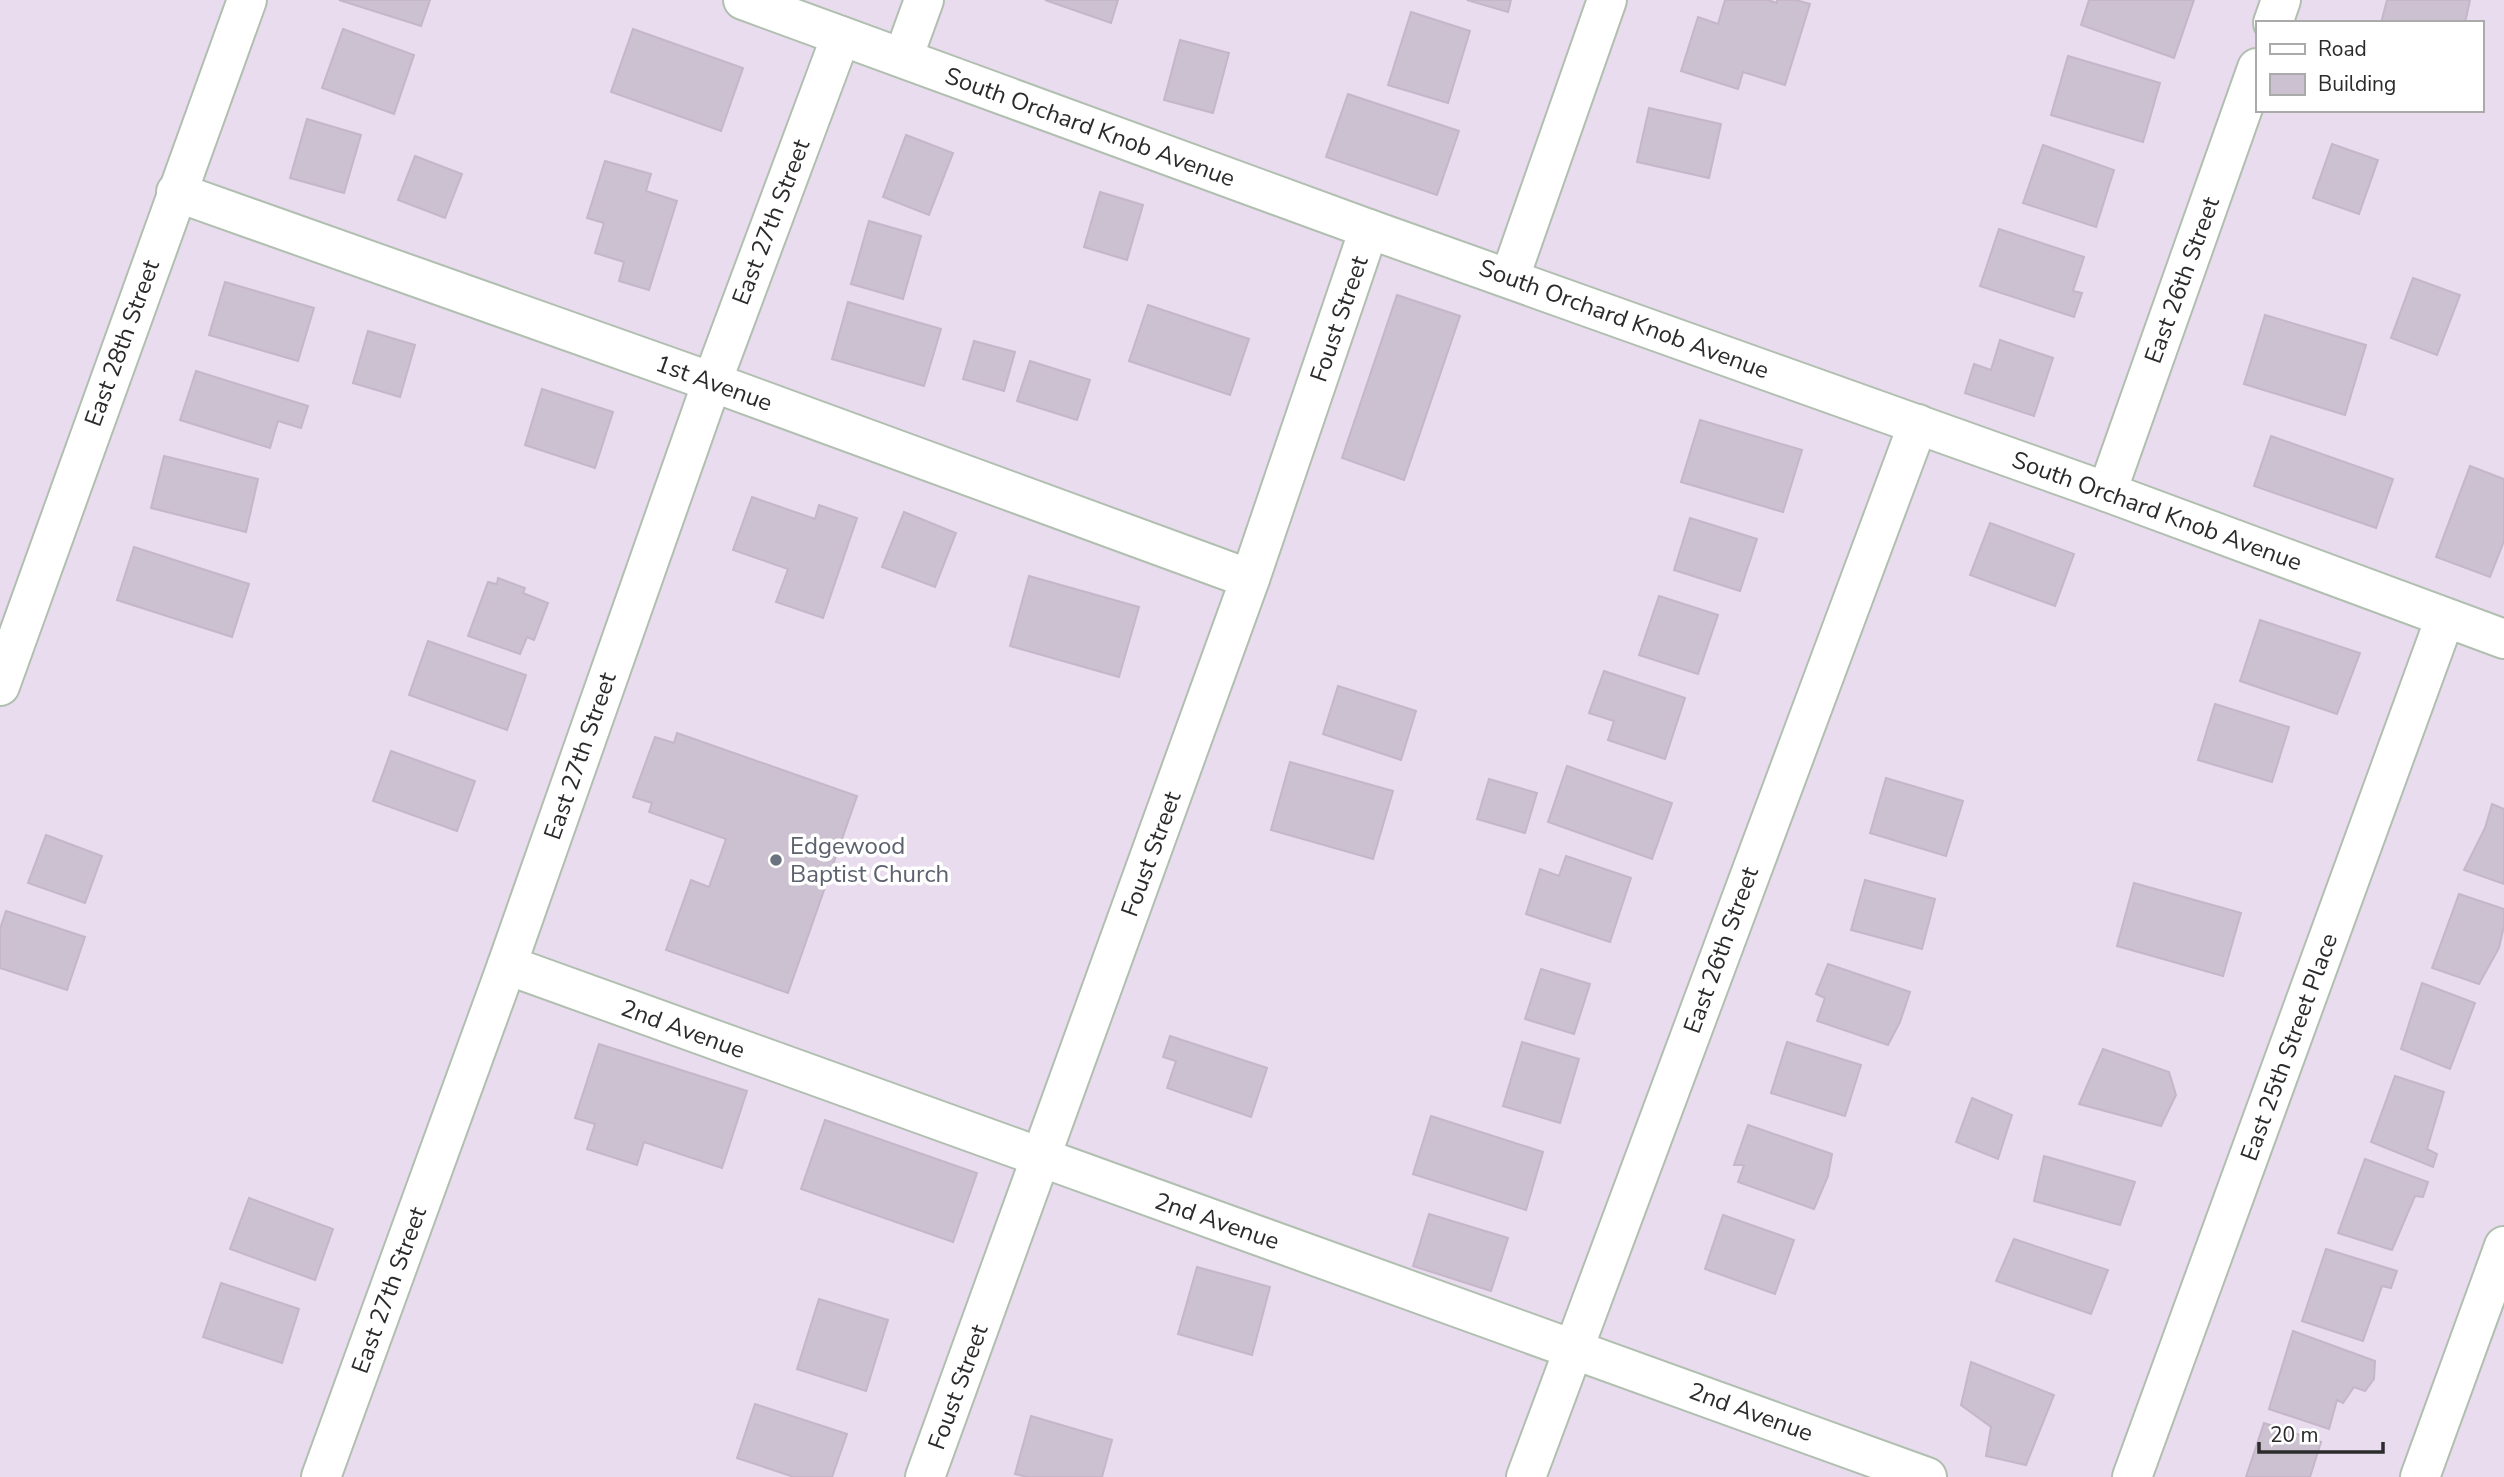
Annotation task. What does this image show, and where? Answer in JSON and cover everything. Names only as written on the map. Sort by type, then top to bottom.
[{"type":"street","name":"East 28th Street","points":[[0,686],[247,0]]},
{"type":"street","name":"South Orchard Knob Avenue","points":[[743,0],[1369,229],[1510,277],[2106,492],[2504,639]]},
{"type":"street","points":[[903,58],[924,0]]},
{"type":"street","points":[[1510,277],[1607,0]]},
{"type":"street","points":[[2274,21],[2281,0]]},
{"type":"street","name":"East 27th Street","points":[[321,1477],[507,965],[712,382],[841,36]]},
{"type":"street","name":"East 26th Street","points":[[2106,492],[2256,71]]},
{"type":"street","name":"1st Avenue","points":[[176,192],[712,382],[1250,579]]},
{"type":"street","name":"Foust Street","points":[[925,1477],[1250,579],[1369,229]]},
{"type":"street","name":"East 26th Street","points":[[1526,1477],[1918,424]]},
{"type":"street","name":"East 25th Street Place","points":[[2132,1477],[2445,618]]},
{"type":"street","name":"2nd Avenue","points":[[507,965],[1573,1347],[1927,1477]]},
{"type":"street","points":[[2420,1477],[2504,1246]]},
{"type":"building","points":[[339,0],[430,0],[421,26]]},
{"type":"building","points":[[1045,0],[1118,0],[1111,23]]},
{"type":"building","points":[[1467,0],[1511,0],[1508,12]]},
{"type":"building","points":[[1725,0],[1768,0],[1777,3],[1777,0],[1796,0],[1810,4],[1785,85],[1743,72],[1738,89],[1681,71],[1698,17],[1718,24]]},
{"type":"building","points":[[2089,0],[2194,0],[2174,58],[2081,25]]},
{"type":"building","points":[[2387,0],[2470,0],[2465,21],[2382,21]]},
{"type":"building","points":[[1411,12],[1470,31],[1448,103],[1388,85]]},
{"type":"building","points":[[343,29],[414,55],[394,114],[322,88]]},
{"type":"building","points":[[633,29],[743,68],[721,131],[611,92]]},
{"type":"building","points":[[1180,40],[1229,53],[1213,113],[1164,100]]},
{"type":"building","points":[[2068,56],[2160,83],[2143,142],[2051,115]]},
{"type":"building","points":[[1348,94],[1459,131],[1437,195],[1326,157]]},
{"type":"building","points":[[1649,108],[1721,124],[1709,178],[1637,162]]},
{"type":"building","points":[[307,119],[361,135],[344,193],[290,178]]},
{"type":"building","points":[[906,135],[953,153],[929,215],[883,197]]},
{"type":"building","points":[[2332,144],[2378,160],[2359,214],[2313,198]]},
{"type":"building","points":[[2043,145],[2114,170],[2096,227],[2023,203]]},
{"type":"building","points":[[415,156],[462,174],[445,218],[398,200]]},
{"type":"building","points":[[605,161],[651,174],[646,191],[677,201],[649,290],[619,281],[624,262],[595,253],[604,223],[587,218]]},
{"type":"building","points":[[1100,192],[1143,205],[1127,260],[1084,247]]},
{"type":"building","points":[[869,221],[921,236],[903,299],[851,284]]},
{"type":"building","points":[[1999,229],[2084,257],[2073,291],[2082,293],[2074,317],[1980,286]]},
{"type":"building","points":[[2413,278],[2460,295],[2437,355],[2391,338]]},
{"type":"building","points":[[225,282],[314,308],[298,361],[209,335]]},
{"type":"building","points":[[1397,295],[1460,316],[1404,480],[1342,458]]},
{"type":"building","points":[[848,302],[941,329],[924,386],[832,359]]},
{"type":"building","points":[[1148,305],[1249,339],[1230,395],[1129,361]]},
{"type":"building","points":[[2265,315],[2366,345],[2345,415],[2244,384]]},
{"type":"building","points":[[368,331],[415,345],[400,397],[353,383]]},
{"type":"building","points":[[2000,340],[2053,358],[2034,416],[1965,393],[1974,364],[1991,370]]},
{"type":"building","points":[[974,341],[1015,352],[1004,391],[963,379]]},
{"type":"building","points":[[1030,361],[1090,380],[1077,420],[1017,401]]},
{"type":"building","points":[[196,371],[308,406],[301,428],[278,421],[270,448],[180,420]]},
{"type":"building","points":[[542,389],[613,412],[595,468],[525,445]]},
{"type":"building","points":[[1700,420],[1802,450],[1783,512],[1681,482]]},
{"type":"building","points":[[2271,436],[2393,479],[2376,528],[2254,486]]},
{"type":"building","points":[[164,456],[258,479],[246,532],[151,508]]},
{"type":"building","points":[[2470,466],[2504,479],[2504,541],[2490,577],[2436,557]]},
{"type":"building","points":[[752,497],[815,519],[819,505],[857,518],[823,618],[776,602],[788,569],[733,550]]},
{"type":"building","points":[[904,512],[956,533],[935,587],[882,567]]},
{"type":"building","points":[[1690,518],[1757,539],[1740,591],[1674,570]]},
{"type":"building","points":[[1990,523],[2074,554],[2055,606],[1970,575]]},
{"type":"building","points":[[134,547],[249,584],[232,637],[117,600]]},
{"type":"building","points":[[1029,576],[1139,607],[1119,677],[1010,646]]},
{"type":"building","points":[[498,578],[525,588],[523,593],[548,603],[534,640],[527,637],[520,654],[468,636],[488,582],[497,584]]},
{"type":"building","points":[[1659,596],[1718,615],[1698,674],[1639,655]]},
{"type":"building","points":[[2260,620],[2360,653],[2337,714],[2240,681]]},
{"type":"building","points":[[428,641],[526,675],[507,730],[409,695]]},
{"type":"building","points":[[1604,671],[1685,698],[1665,759],[1608,740],[1614,721],[1589,713]]},
{"type":"building","points":[[1338,686],[1416,711],[1401,760],[1323,734]]},
{"type":"building","points":[[2215,704],[2289,727],[2272,782],[2198,760]]},
{"type":"building","name":"Edgewood Baptist Church","points":[[677,733],[857,796],[788,993],[666,950],[691,880],[709,887],[726,839],[649,812],[652,803],[633,797],[655,737],[674,743]]},
{"type":"building","points":[[391,751],[475,781],[457,831],[373,801]]},
{"type":"building","points":[[1290,762],[1393,791],[1373,859],[1271,830]]},
{"type":"building","points":[[1567,766],[1672,803],[1652,859],[1548,822]]},
{"type":"building","points":[[1886,778],[1963,801],[1946,856],[1870,833]]},
{"type":"building","points":[[1489,779],[1537,793],[1525,833],[1477,819]]},
{"type":"building","points":[[2492,804],[2504,809],[2504,884],[2464,870],[2485,828]]},
{"type":"building","points":[[46,835],[102,856],[85,903],[28,883]]},
{"type":"building","points":[[1566,856],[1631,878],[1610,942],[1526,914],[1540,869],[1559,876]]},
{"type":"building","points":[[1865,880],[1935,899],[1922,949],[1851,930]]},
{"type":"building","points":[[2134,883],[2241,913],[2223,976],[2117,946]]},
{"type":"building","points":[[2459,894],[2504,909],[2504,926],[2499,948],[2479,984],[2432,968]]},
{"type":"building","points":[[6,911],[85,937],[67,990],[0,968],[0,929]]},
{"type":"building","points":[[1828,964],[1910,992],[1900,1022],[1888,1045],[1817,1021],[1825,998],[1816,994]]},
{"type":"building","points":[[1541,969],[1590,984],[1574,1034],[1525,1019]]},
{"type":"building","points":[[2422,983],[2475,1003],[2450,1069],[2401,1049]]},
{"type":"building","points":[[1170,1036],[1267,1068],[1251,1117],[1167,1088],[1176,1061],[1163,1057]]},
{"type":"building","points":[[1522,1042],[1579,1059],[1560,1123],[1503,1106]]},
{"type":"building","points":[[1787,1042],[1861,1065],[1845,1116],[1771,1093]]},
{"type":"building","points":[[599,1044],[747,1091],[722,1168],[644,1142],[637,1165],[587,1149],[595,1124],[575,1118]]},
{"type":"building","points":[[2103,1049],[2169,1072],[2176,1095],[2161,1126],[2079,1104]]},
{"type":"building","points":[[2395,1076],[2444,1092],[2427,1149],[2437,1154],[2433,1167],[2371,1142]]},
{"type":"building","points":[[1972,1098],[2012,1115],[1998,1159],[1956,1142]]},
{"type":"building","points":[[1431,1116],[1543,1152],[1526,1210],[1413,1174]]},
{"type":"building","points":[[825,1120],[977,1173],[953,1242],[801,1189]]},
{"type":"building","points":[[1748,1125],[1832,1154],[1828,1176],[1814,1209],[1738,1182],[1744,1165],[1734,1165]]},
{"type":"building","points":[[2044,1156],[2135,1182],[2120,1225],[2034,1201]]},
{"type":"building","points":[[2365,1159],[2428,1182],[2423,1197],[2415,1196],[2392,1250],[2338,1233]]},
{"type":"building","points":[[249,1198],[333,1229],[315,1280],[230,1249]]},
{"type":"building","points":[[1429,1214],[1508,1238],[1491,1291],[1413,1266]]},
{"type":"building","points":[[1723,1215],[1794,1240],[1775,1294],[1705,1269]]},
{"type":"building","points":[[2014,1239],[2108,1270],[2091,1314],[1996,1281]]},
{"type":"building","points":[[2326,1249],[2397,1271],[2391,1288],[2382,1286],[2363,1341],[2302,1321]]},
{"type":"building","points":[[1197,1267],[1270,1287],[1252,1355],[1178,1334]]},
{"type":"building","points":[[221,1283],[299,1309],[282,1363],[203,1337]]},
{"type":"building","points":[[819,1299],[888,1320],[866,1391],[797,1369]]},
{"type":"building","points":[[2293,1331],[2375,1361],[2374,1379],[2365,1391],[2354,1387],[2343,1403],[2337,1400],[2329,1429],[2269,1409]]},
{"type":"building","points":[[1971,1362],[2054,1395],[2026,1465],[1986,1456],[1991,1427],[1961,1405]]},
{"type":"building","points":[[755,1404],[847,1434],[832,1477],[794,1477],[737,1458]]},
{"type":"building","points":[[1031,1416],[1112,1440],[1102,1477],[1027,1477],[1015,1474]]},
{"type":"building","points":[[2264,1423],[2321,1442],[2310,1477],[2246,1477]]},
{"type":"place","name":"Edgewood Baptist Church","points":[[776,860]]}]
